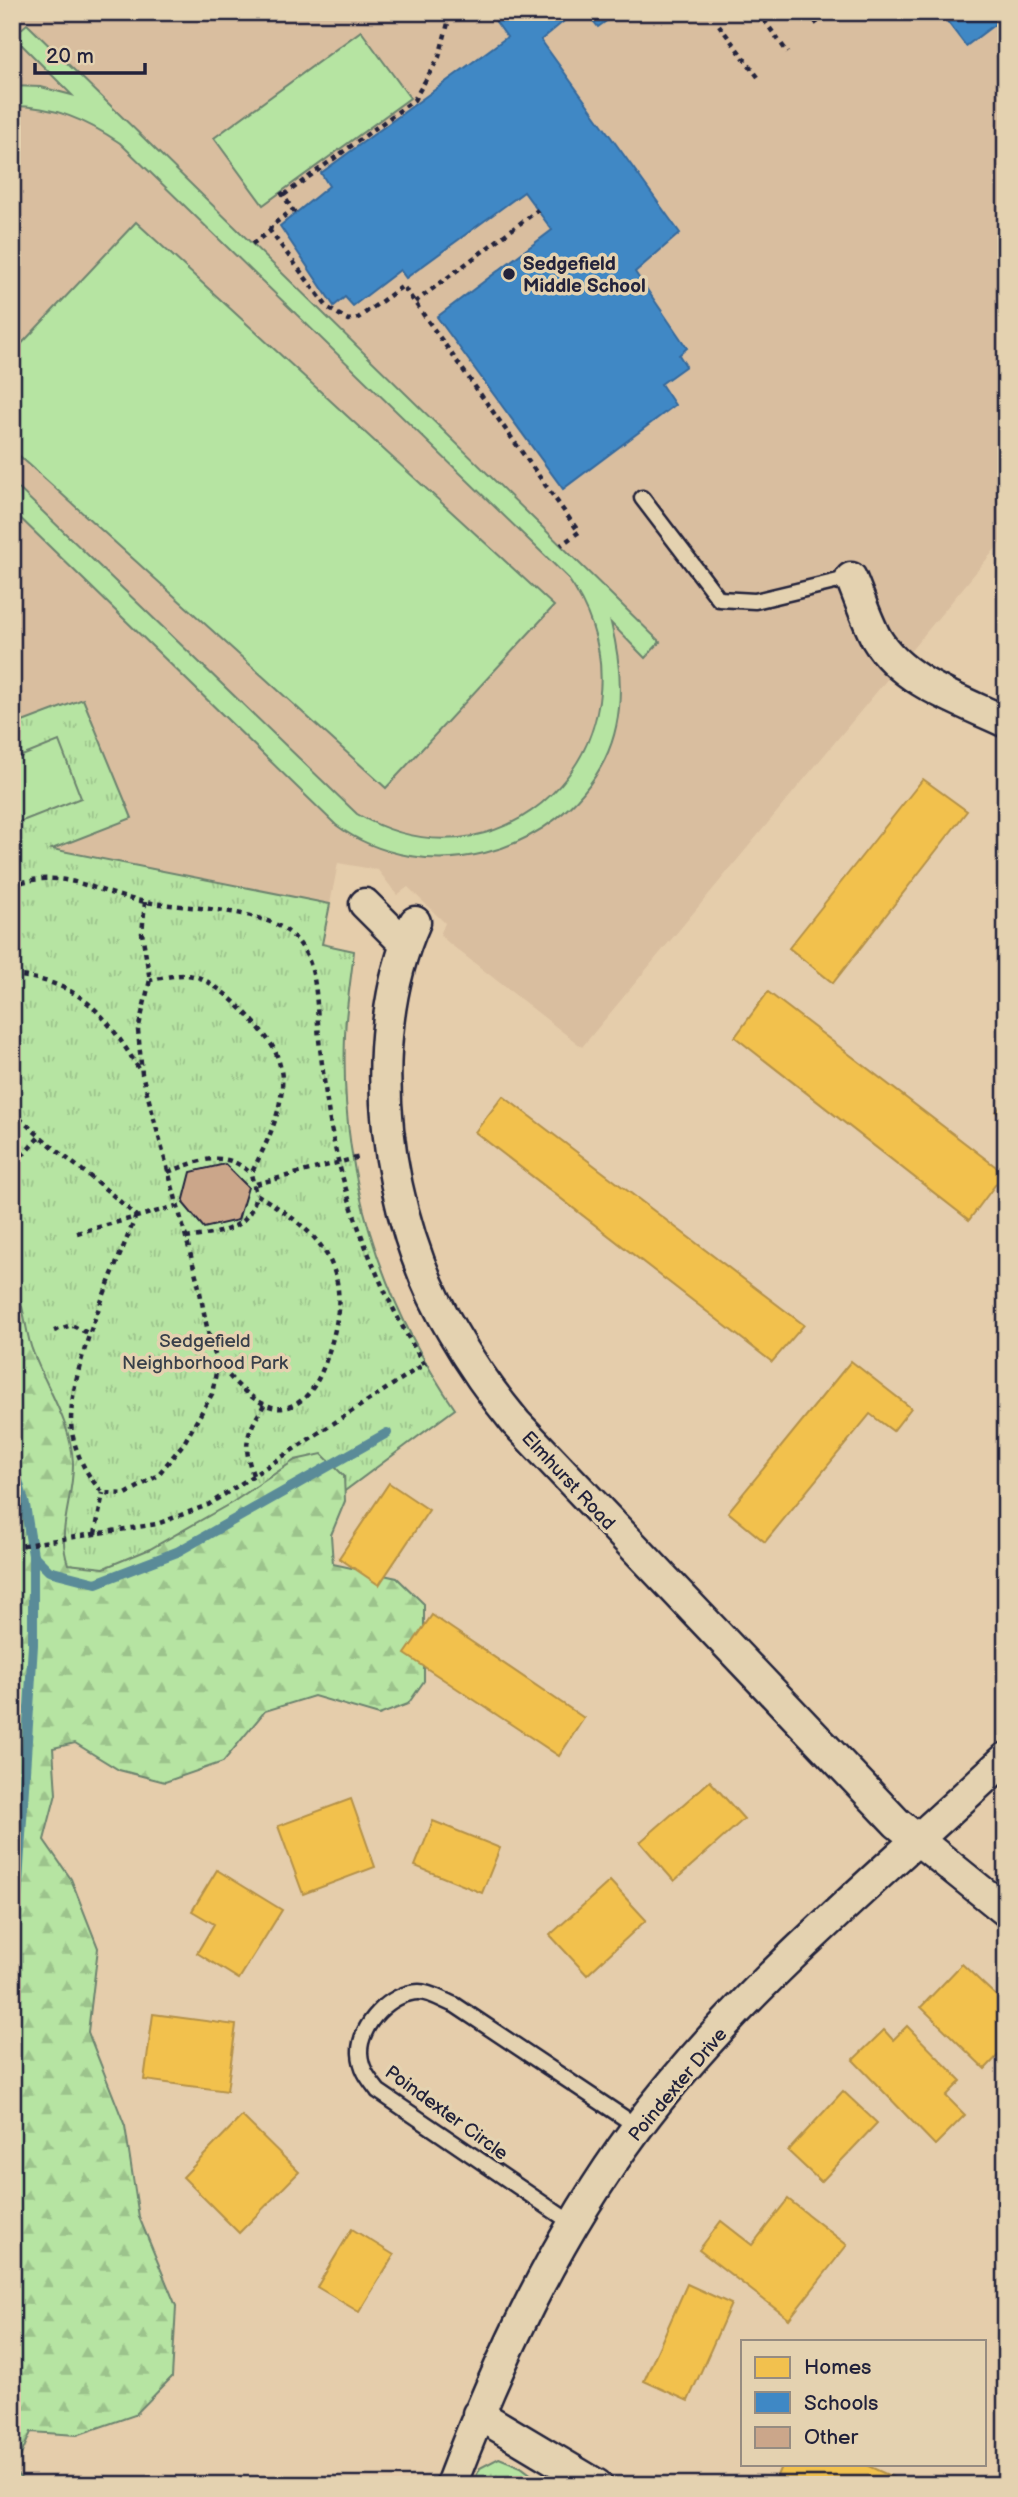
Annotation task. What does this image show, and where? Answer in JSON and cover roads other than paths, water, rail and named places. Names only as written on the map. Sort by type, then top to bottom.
[{"type":"street","points":[[851,578],[876,638],[894,661],[934,688],[1006,722]]},
{"type":"street","name":"Elmhurst Road","points":[[365,904],[410,933],[393,993],[385,1069],[391,1149],[407,1225],[419,1261],[451,1330],[492,1394],[516,1423],[744,1665],[919,1841],[1006,1911]]},
{"type":"street","name":"Poindexter Drive","points":[[452,2485],[478,2414],[527,2308],[573,2224],[638,2127],[670,2087],[764,1984],[1006,1758]]},
{"type":"street","points":[[478,2414],[597,2485]]},
{"type":"lane","points":[[642,498],[719,599],[755,601],[851,578]]},
{"type":"lane","name":"Poindexter Circle","points":[[573,2224],[378,2091],[364,2074],[360,2052],[366,2030],[388,2003],[410,1993],[422,1992],[455,2005],[638,2127]]},
{"type":"waterway","points":[[33,1555],[49,1571],[96,1583],[177,1552],[387,1433]]},
{"type":"waterway","points":[[12,1460],[25,1505],[33,1555],[33,1645],[12,1978]]},
{"type":"place","name":"Sedgefield Middle School","points":[[509,274]]},
{"type":"park label","name":"Sedgefield Neighborhood Park","points":[[205,1351]]}]
